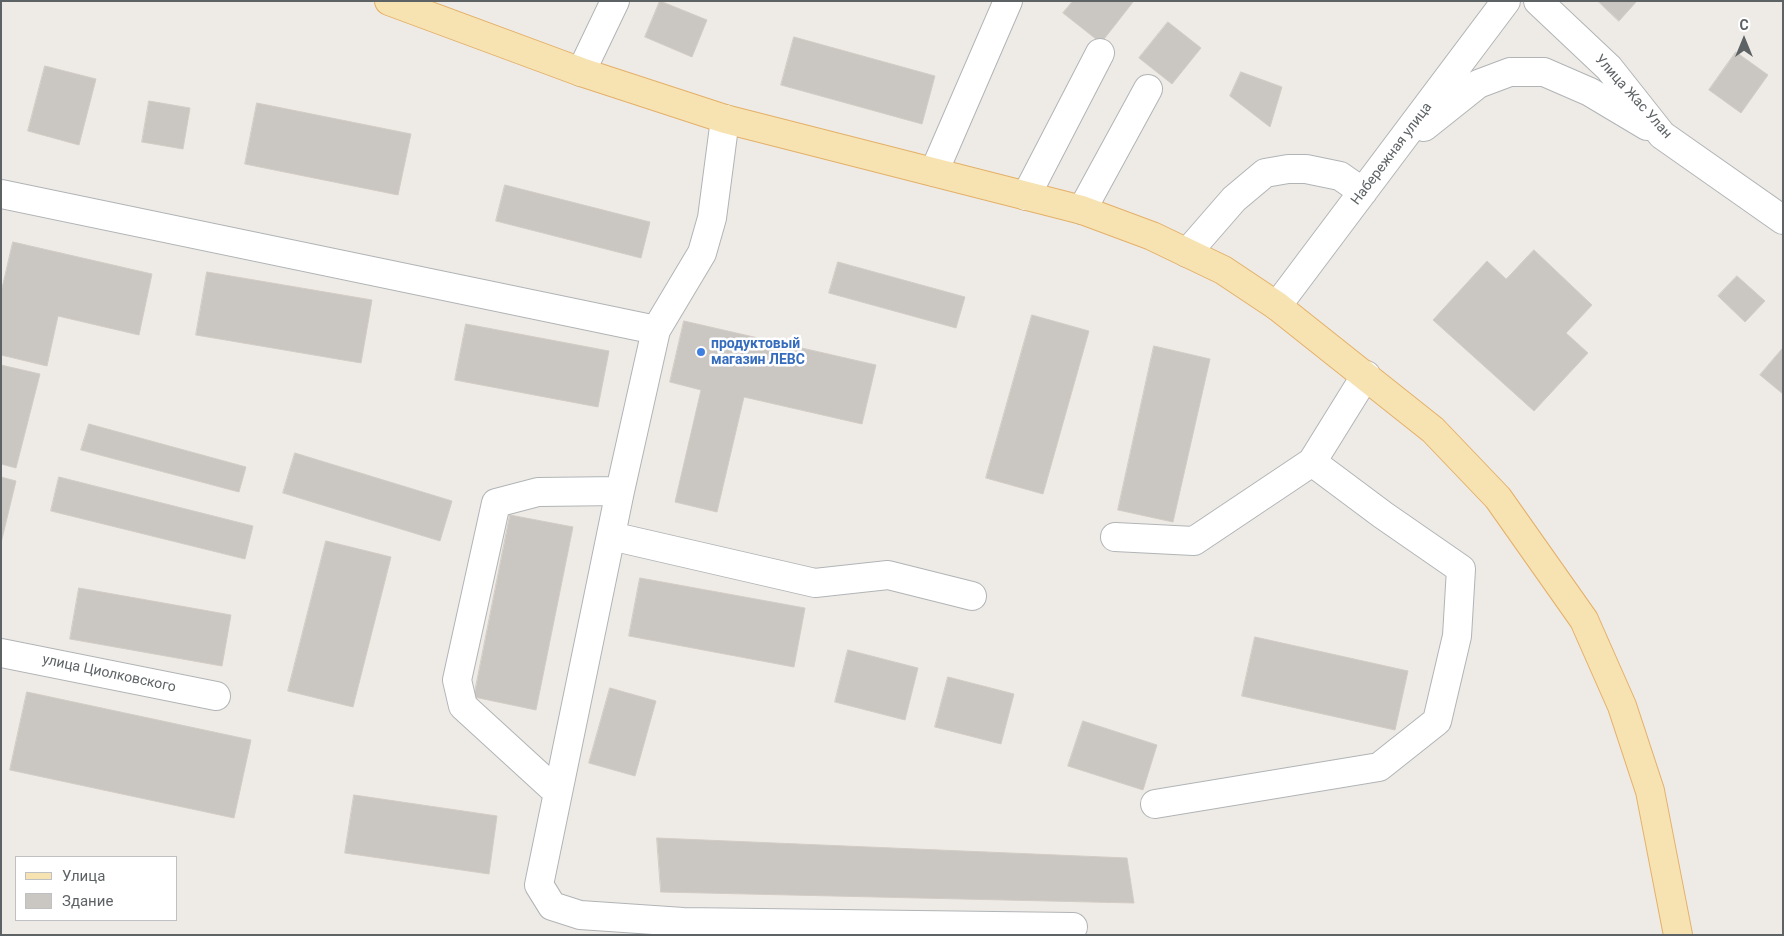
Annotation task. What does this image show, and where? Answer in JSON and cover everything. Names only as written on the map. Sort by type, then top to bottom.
[{"type":"main road","points":[[389,1],[581,72],[725,119],[1082,210],[1152,236],[1223,270],[1278,306],[1434,430],[1498,498],[1584,620],[1622,706],[1650,791],[1678,935]]},
{"type":"street","points":[[581,72],[615,1]]},
{"type":"street","points":[[934,172],[1008,1]]},
{"type":"street","name":"Набережная улица","points":[[1278,306],[1506,1]]},
{"type":"street","name":"Улица Жас Улан","points":[[1538,1],[1609,68],[1662,135],[1783,220]]},
{"type":"street","points":[[1026,196],[1100,53]]},
{"type":"street","points":[[1395,150],[1478,84],[1510,72],[1544,72],[1590,92],[1662,135]]},
{"type":"street","points":[[1082,210],[1148,89]]},
{"type":"street","points":[[725,119],[712,218],[702,253],[656,330],[610,536],[539,885],[552,906],[580,916],[683,922],[1074,927]]},
{"type":"street","points":[[1187,253],[1234,199],[1265,173],[1288,168],[1306,168],[1340,176],[1363,192]]},
{"type":"street","points":[[1,194],[656,330]]},
{"type":"street","points":[[1115,537],[1194,541],[1312,462],[1366,375]]},
{"type":"street","points":[[1155,804],[1379,767],[1437,721],[1457,636],[1461,569],[1383,515],[1312,462]]},
{"type":"street","points":[[557,792],[463,706],[457,680],[496,503],[538,492],[620,491]]},
{"type":"street","points":[[610,536],[815,583],[888,575],[972,596]]},
{"type":"street","name":"улица Циолковского","points":[[1,653],[216,696]]},
{"type":"building","points":[[660,1],[707,20],[692,57],[645,37]]},
{"type":"building","points":[[1073,1],[1133,2],[1101,43],[1063,13]]},
{"type":"building","points":[[1598,1],[1637,1],[1619,21]]},
{"type":"building","points":[[1168,22],[1201,48],[1172,84],[1139,58]]},
{"type":"building","points":[[794,37],[935,76],[922,124],[781,85]]},
{"type":"building","points":[[1736,52],[1768,75],[1741,113],[1709,90]]},
{"type":"building","points":[[45,66],[96,79],[79,145],[28,131]]},
{"type":"building","points":[[1241,72],[1282,87],[1270,127],[1230,96]]},
{"type":"building","points":[[149,101],[190,108],[183,149],[142,142]]},
{"type":"building","points":[[257,103],[411,134],[398,195],[245,164]]},
{"type":"building","points":[[505,185],[650,222],[641,258],[496,221]]},
{"type":"building","points":[[13,242],[152,274],[139,335],[58,316],[47,366],[1,355],[1,293]]},
{"type":"building","points":[[1534,250],[1592,305],[1566,333],[1588,353],[1534,411],[1433,320],[1487,261],[1506,279]]},
{"type":"building","points":[[838,262],[965,297],[956,328],[829,293]]},
{"type":"building","points":[[207,272],[372,300],[361,363],[196,335]]},
{"type":"building","points":[[1737,276],[1765,301],[1745,322],[1718,296]]},
{"type":"building","points":[[1032,315],[1089,331],[1043,494],[986,478]]},
{"type":"building","points":[[684,321],[876,365],[862,424],[744,397],[717,512],[675,502],[701,390],[670,382]]},
{"type":"building","points":[[466,324],[609,351],[598,407],[455,380]]},
{"type":"building","points":[[1154,346],[1210,359],[1173,522],[1118,510]]},
{"type":"building","points":[[1783,348],[1783,394],[1760,375]]},
{"type":"building","points":[[1,365],[40,374],[16,468],[1,464]]},
{"type":"building","points":[[89,424],[246,467],[239,492],[81,450]]},
{"type":"building","points":[[295,453],[452,501],[440,541],[283,493]]},
{"type":"building","points":[[1,477],[16,481],[1,543]]},
{"type":"building","points":[[59,477],[253,526],[245,559],[51,511]]},
{"type":"building","points":[[510,515],[573,527],[536,710],[474,697]]},
{"type":"building","points":[[326,541],[391,557],[353,707],[288,691]]},
{"type":"building","points":[[640,578],[805,608],[794,667],[629,636]]},
{"type":"building","points":[[79,588],[231,615],[222,666],[70,639]]},
{"type":"building","points":[[1255,637],[1408,671],[1395,730],[1242,696]]},
{"type":"building","points":[[848,650],[918,668],[905,720],[835,702]]},
{"type":"building","points":[[948,677],[1014,694],[1001,744],[935,727]]},
{"type":"building","points":[[610,688],[656,701],[635,776],[589,763]]},
{"type":"building","points":[[27,692],[251,740],[234,818],[10,770]]},
{"type":"building","points":[[1083,721],[1157,745],[1143,790],[1068,766]]},
{"type":"building","points":[[354,795],[497,816],[489,874],[345,853]]},
{"type":"building","points":[[657,838],[1127,858],[1134,903],[661,892]]},
{"type":"place","name":"продуктовый магазин ЛЕВС","points":[[701,352]]}]
